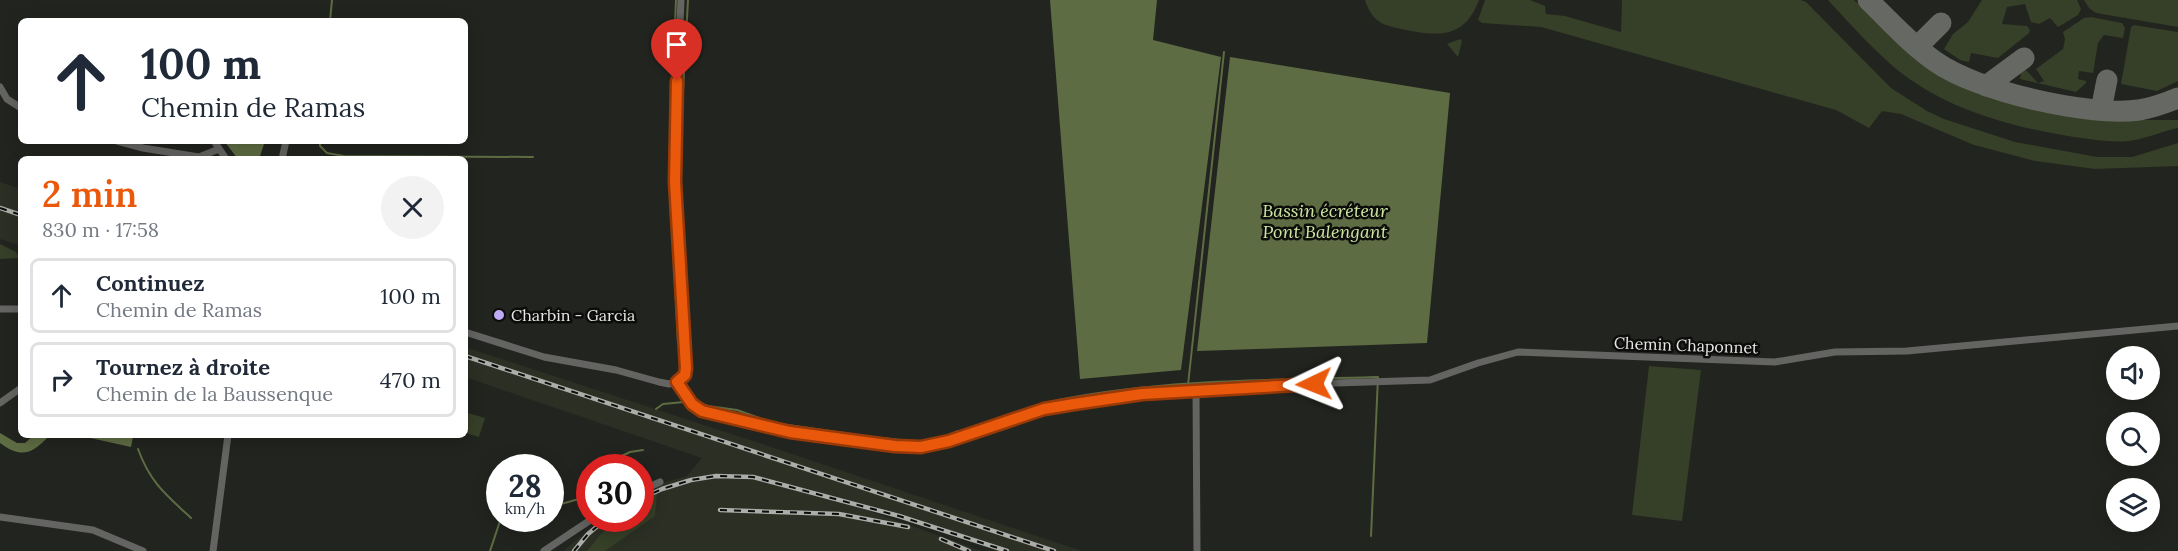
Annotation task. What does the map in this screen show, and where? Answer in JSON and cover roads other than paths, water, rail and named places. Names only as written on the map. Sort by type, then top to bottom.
[{"type":"street","points":[[468,333],[544,357],[616,370],[669,384],[677,382],[685,375],[674,154],[681,0]]},
{"type":"street","points":[[0,87],[7,99],[18,106]]},
{"type":"street","points":[[128,144],[193,156]]},
{"type":"street","points":[[216,144],[224,156]]},
{"type":"street","points":[[202,156],[219,149]]},
{"type":"street","points":[[0,309],[18,309]]},
{"type":"street","name":"Chemin Chaponnet","points":[[677,382],[692,404],[712,415],[820,437],[921,447],[949,441],[1044,409],[1142,394],[1273,385],[1430,380],[1518,352],[1775,362],[1835,352],[1907,351],[2178,326]]},
{"type":"street","points":[[0,403],[18,390]]},
{"type":"street","points":[[1196,391],[1197,551]]},
{"type":"street","points":[[213,551],[228,438]]},
{"type":"street","points":[[654,484],[660,482]]},
{"type":"street","points":[[0,517],[93,530],[143,551]]},
{"type":"street","points":[[544,551],[576,530]]},
{"type":"water","points":[[1050,0],[1157,0],[1153,40],[1221,57],[1181,370],[1080,379]]},
{"type":"water","name":"Bassin écréteur Pont Balengant","points":[[1230,57],[1450,93],[1427,343],[1197,351]]},
{"type":"water","points":[[226,144],[264,144],[260,156],[236,156]]},
{"type":"water","points":[[0,433],[17,443],[25,443],[31,438],[47,438],[38,447],[21,453],[0,443]]},
{"type":"water","points":[[90,438],[133,438],[131,447]]},
{"type":"waterway","points":[[330,18],[332,0]]},
{"type":"waterway","points":[[676,0],[669,167],[678,342]]},
{"type":"waterway","points":[[683,91],[688,0]]},
{"type":"waterway","points":[[1188,385],[1224,52]]},
{"type":"waterway","points":[[681,114],[681,168]]},
{"type":"waterway","points":[[320,144],[327,153],[344,156]]},
{"type":"waterway","points":[[468,157],[533,157]]},
{"type":"waterway","points":[[967,429],[1058,400],[1137,388],[1258,380],[1378,377],[1371,536]]},
{"type":"waterway","points":[[695,401],[708,406],[737,410],[774,423],[871,437],[923,442],[939,439],[958,431]]},
{"type":"waterway","points":[[656,409],[663,404],[684,402]]},
{"type":"waterway","points":[[138,449],[153,479],[191,518]]},
{"type":"waterway","points":[[626,454],[643,450]]},
{"type":"waterway","points":[[564,503],[576,500]]},
{"type":"waterway","points":[[490,551],[496,532]]},
{"type":"railway","points":[[0,208],[18,214]]},
{"type":"railway","points":[[468,357],[1054,551]]},
{"type":"railway","points":[[654,493],[691,480],[716,476],[753,477],[899,516],[1007,551]]},
{"type":"railway","points":[[720,510],[839,514],[908,527]]},
{"type":"railway","points":[[574,551],[590,532]]},
{"type":"railway","points":[[941,539],[969,551]]},
{"type":"place","name":"Charbin - Garcia","points":[[499,315]]}]
